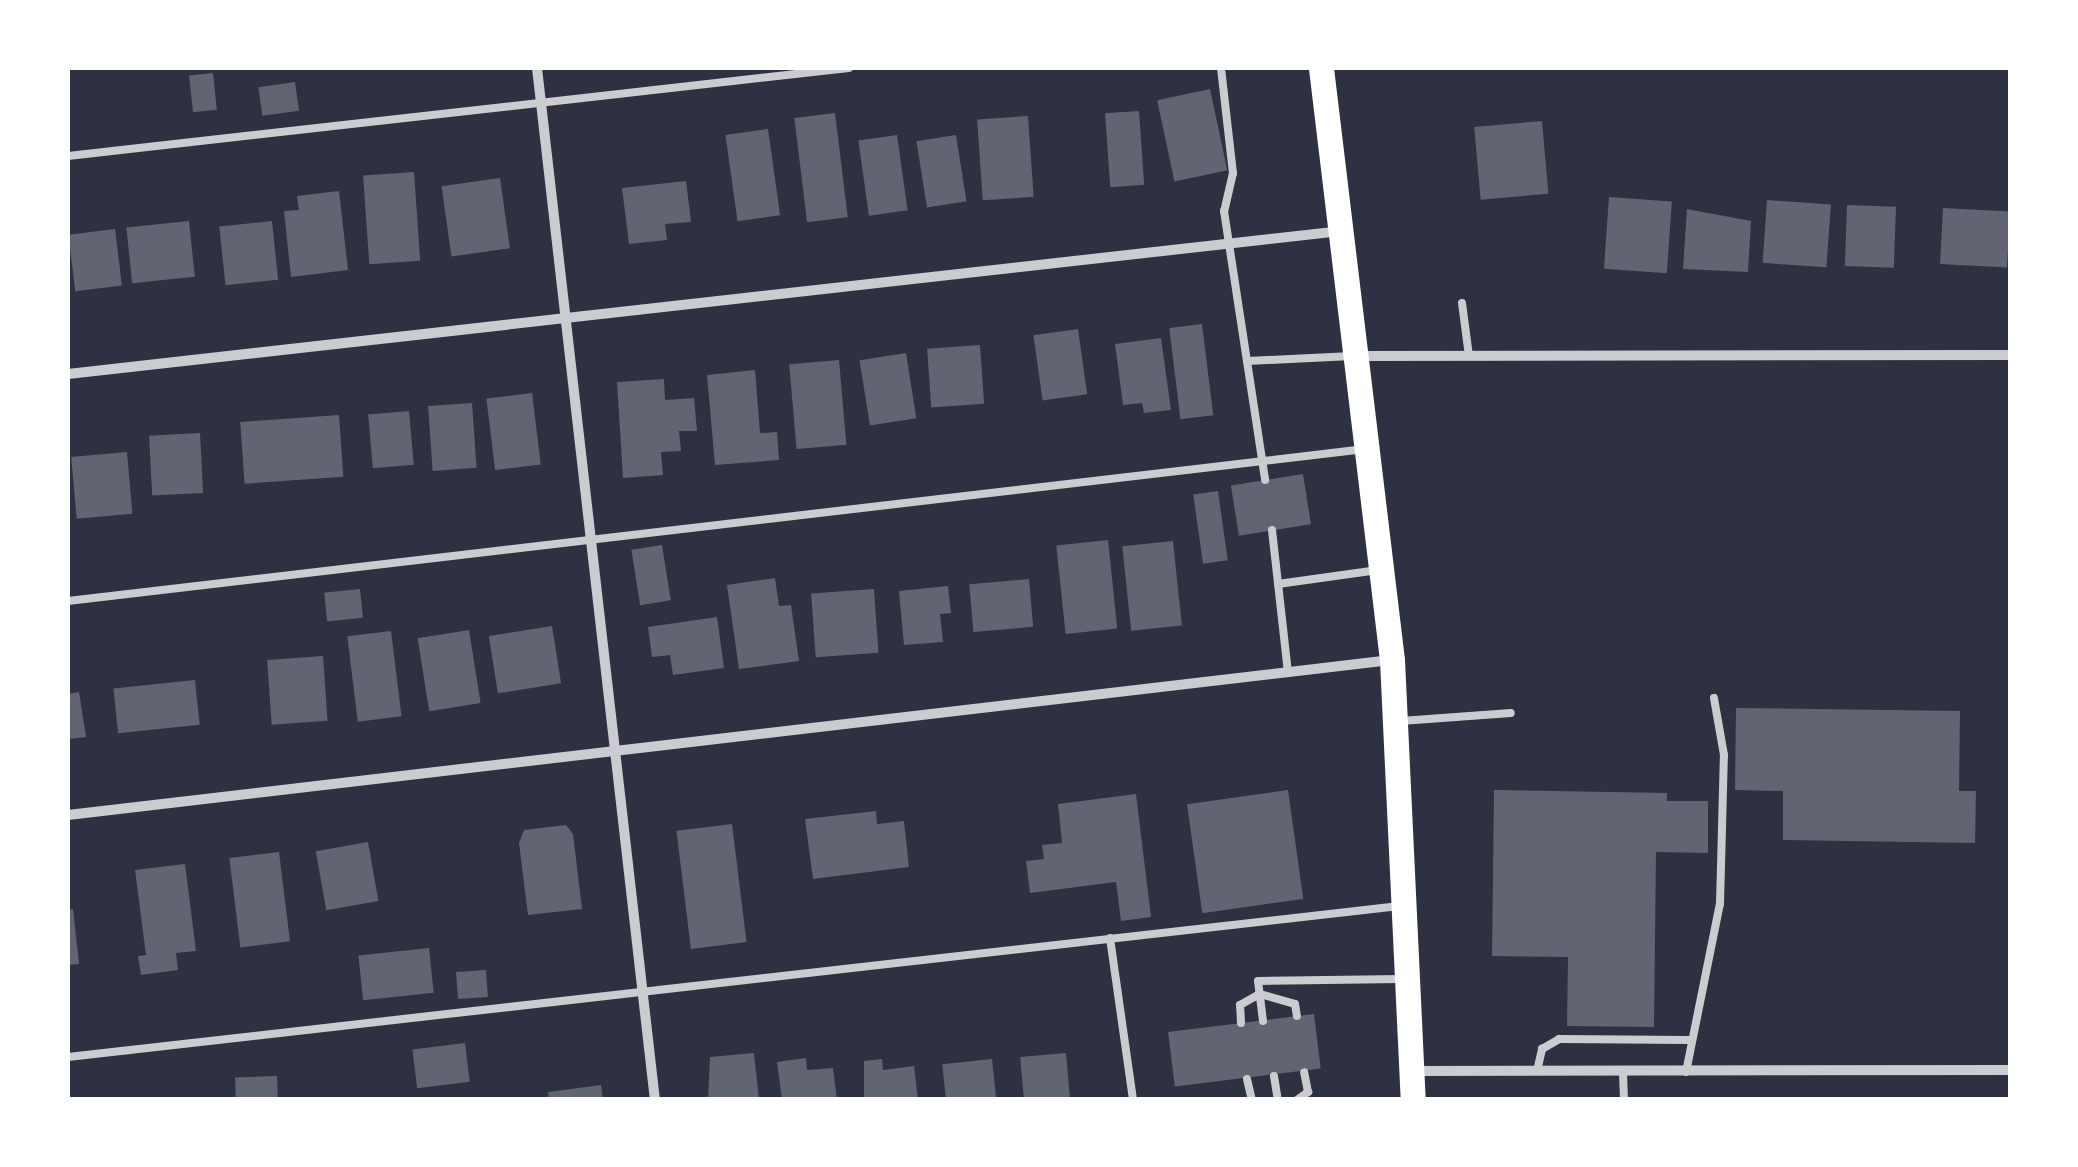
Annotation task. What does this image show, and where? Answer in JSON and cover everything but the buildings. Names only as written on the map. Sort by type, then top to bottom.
[{"type":"main road","points":[[1321,68],[1392,660],[1408,905],[1413,1100]]},
{"type":"street","points":[[538,68],[588,544],[655,1100]]},
{"type":"street","points":[[68,374],[1341,231]]},
{"type":"street","points":[[1357,356],[2010,355]]},
{"type":"street","points":[[68,815],[1392,660]]},
{"type":"street","points":[[1412,1071],[2010,1070]]},
{"type":"lane","points":[[68,156],[848,68]]},
{"type":"lane","points":[[1222,68],[1234,173],[1224,207],[1265,480]]},
{"type":"lane","points":[[1462,303],[1469,356]]},
{"type":"lane","points":[[1247,362],[1357,356]]},
{"type":"lane","points":[[68,600],[588,544],[1369,449]]},
{"type":"lane","points":[[1272,530],[1288,673]]},
{"type":"lane","points":[[1278,584],[1382,569]]},
{"type":"lane","points":[[1686,1072],[1689,1040],[1714,957],[1720,904],[1724,755],[1714,698]]},
{"type":"lane","points":[[1396,722],[1511,712]]},
{"type":"lane","points":[[68,1057],[1408,905]]},
{"type":"lane","points":[[1110,938],[1134,1100]]},
{"type":"lane","points":[[1263,1020],[1258,981],[1410,979]]},
{"type":"lane","points":[[1241,1024],[1240,1006],[1260,994],[1295,1004],[1297,1016]]},
{"type":"lane","points":[[1537,1071],[1542,1048],[1559,1039],[1689,1040]]},
{"type":"lane","points":[[1297,1100],[1308,1092],[1304,1072]]},
{"type":"lane","points":[[1623,1072],[1624,1100]]},
{"type":"lane","points":[[1274,1076],[1278,1100]]},
{"type":"lane","points":[[1247,1080],[1252,1100]]}]
